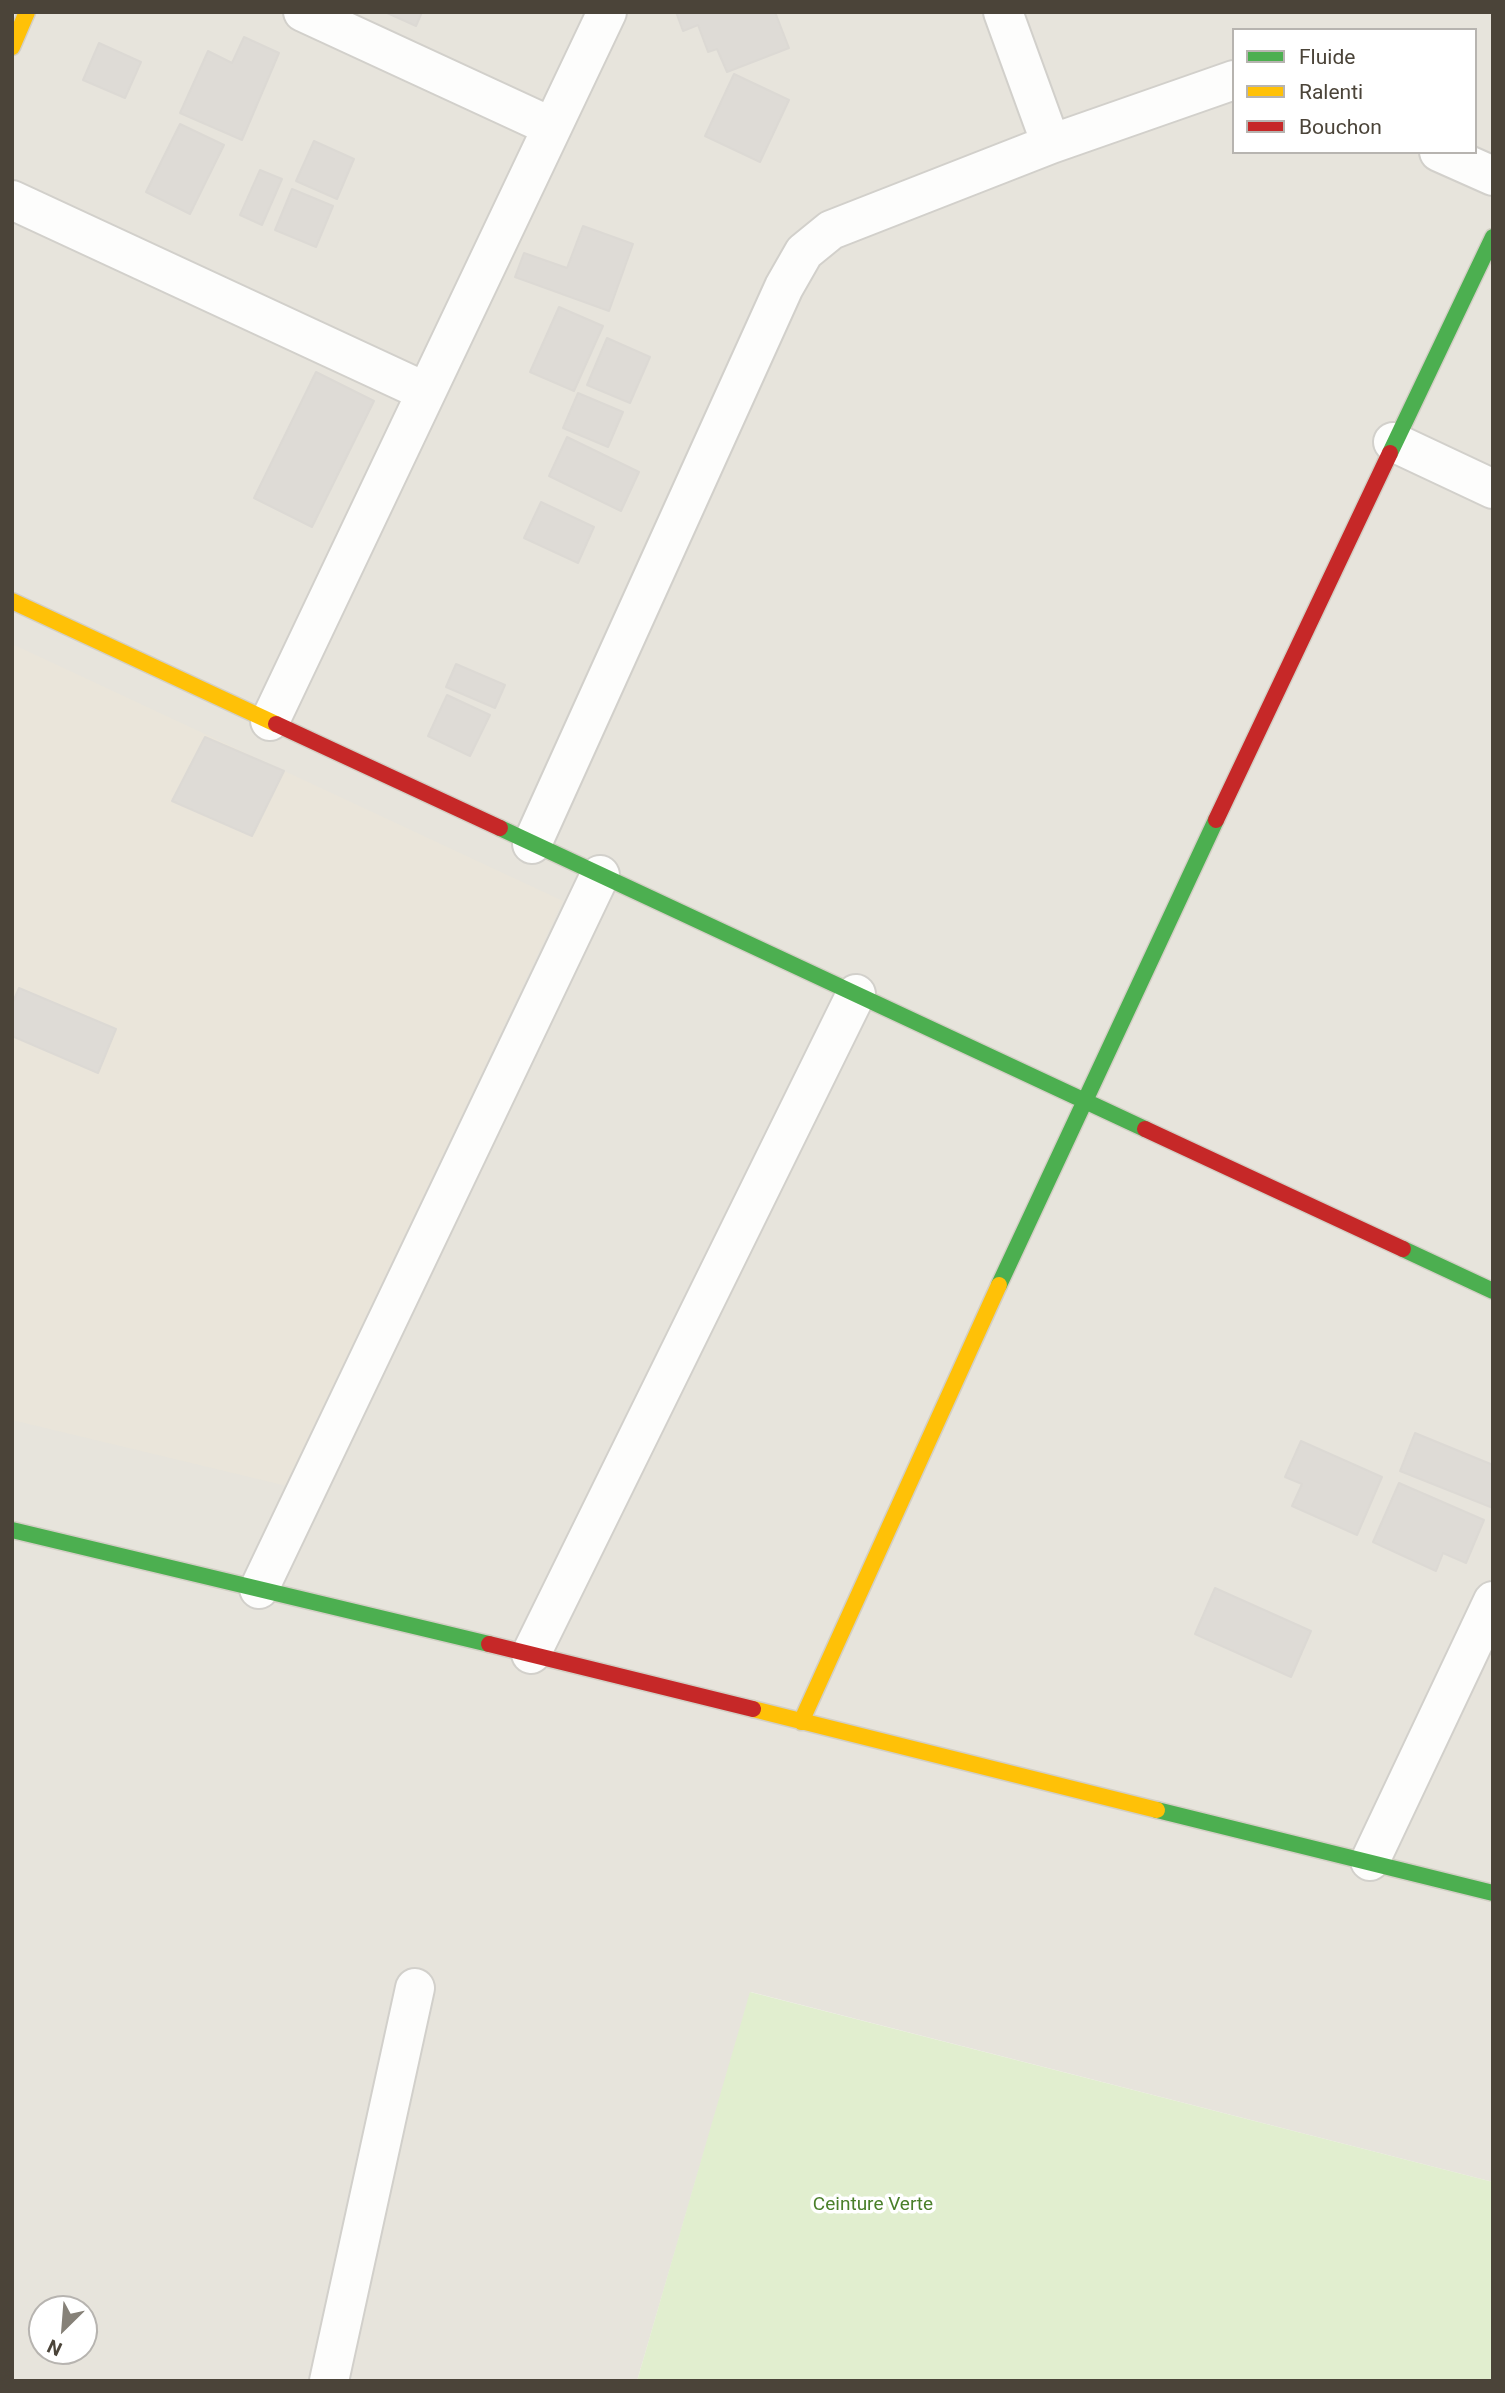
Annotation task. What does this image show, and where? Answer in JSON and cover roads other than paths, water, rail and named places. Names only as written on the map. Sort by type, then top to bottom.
[{"type":"street","points":[[12,47],[27,12]]},
{"type":"street","points":[[303,12],[552,127]]},
{"type":"street","points":[[270,721],[607,12]]},
{"type":"street","points":[[1003,12],[1051,144]]},
{"type":"street","points":[[533,844],[784,287],[804,252],[831,230],[1051,144],[1232,81]]},
{"type":"street","points":[[1444,154],[1493,176]]},
{"type":"street","points":[[12,200],[426,392]]},
{"type":"street","points":[[801,1722],[1083,1100],[1393,442],[1493,237]]},
{"type":"street","points":[[1393,442],[1493,489]]},
{"type":"street","points":[[12,601],[1493,1291]]},
{"type":"street","points":[[259,1589],[600,875]]},
{"type":"street","points":[[531,1654],[856,994]]},
{"type":"street","points":[[12,1530],[531,1654],[1493,1893]]},
{"type":"street","points":[[1370,1861],[1493,1601]]},
{"type":"street","points":[[329,2381],[415,1988]]},
{"type":"park label","name":"Ceinture Verte","points":[[873,2205]]}]
